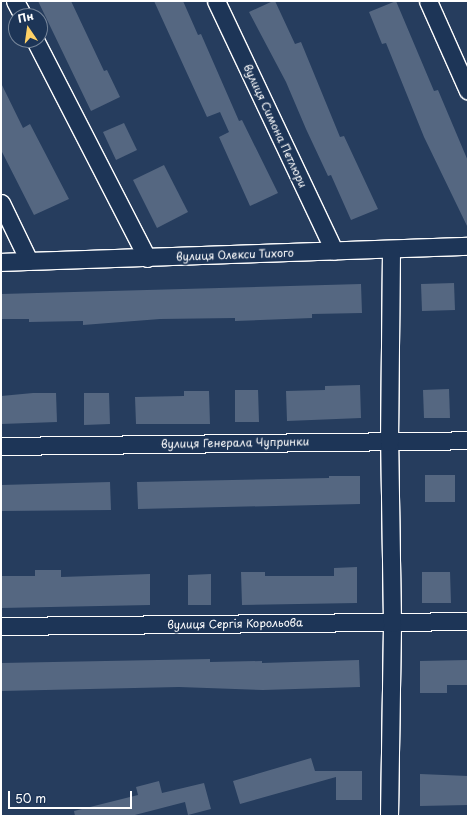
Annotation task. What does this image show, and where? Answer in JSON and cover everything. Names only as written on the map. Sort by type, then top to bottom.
[{"type":"street","name":"вулиця Симона Петлюри","points":[[216,1],[334,251]]},
{"type":"street","points":[[428,1],[468,91]]},
{"type":"street","points":[[39,48],[148,258]]},
{"type":"street","points":[[1,203],[29,261]]},
{"type":"street","name":"вулиця Олекси Тихого","points":[[1,262],[468,246]]},
{"type":"street","points":[[389,816],[392,623],[389,442],[391,249]]},
{"type":"street","name":"вулиця Генерала Чупринки","points":[[1,446],[468,440]]},
{"type":"street","name":"вулиця Сергія Корольова","points":[[1,626],[468,621]]},
{"type":"building","points":[[38,1],[71,1],[104,71],[107,70],[120,97],[91,111],[48,22],[48,8],[41,8]]},
{"type":"building","points":[[154,1],[183,1],[198,35],[201,34],[239,121],[242,120],[278,193],[250,206],[219,137],[229,132],[220,112],[207,117]]},
{"type":"building","points":[[275,1],[295,44],[301,42],[340,137],[344,136],[378,209],[351,220],[331,175],[328,176],[286,82],[249,12]]},
{"type":"building","points":[[396,1],[434,91],[438,90],[468,161],[468,228],[424,137],[386,43],[382,44],[369,12]]},
{"type":"building","points":[[1,83],[23,128],[30,124],[69,199],[34,215],[1,150]]},
{"type":"building","points":[[124,123],[137,150],[116,160],[103,132]]},
{"type":"building","points":[[164,165],[188,212],[157,228],[133,180]]},
{"type":"building","points":[[454,283],[455,310],[422,311],[421,284]]},
{"type":"building","points":[[361,284],[362,313],[312,314],[312,318],[235,321],[235,318],[160,319],[83,325],[83,321],[29,322],[29,319],[1,319],[1,294]]},
{"type":"building","points":[[360,385],[361,418],[287,421],[286,391],[325,390],[325,386]]},
{"type":"building","points":[[449,389],[450,418],[424,418],[423,390]]},
{"type":"building","points":[[235,390],[258,390],[259,422],[235,422]]},
{"type":"building","points":[[184,391],[209,391],[210,424],[136,424],[135,397],[184,396]]},
{"type":"building","points":[[33,393],[56,393],[57,422],[1,424],[1,396]]},
{"type":"building","points":[[84,393],[109,393],[110,424],[84,425]]},
{"type":"building","points":[[425,475],[455,475],[455,502],[425,502]]},
{"type":"building","points":[[329,476],[360,476],[360,504],[138,509],[137,482],[329,478]]},
{"type":"building","points":[[110,482],[111,510],[1,511],[1,485]]},
{"type":"building","points":[[357,567],[357,603],[242,605],[241,572],[265,572],[265,576],[334,576],[334,568]]},
{"type":"building","points":[[35,570],[61,570],[61,577],[150,574],[150,605],[1,608],[1,576],[35,576]]},
{"type":"building","points":[[422,572],[450,572],[451,603],[422,603]]},
{"type":"building","points":[[211,574],[211,605],[188,605],[188,575]]},
{"type":"building","points":[[210,659],[210,662],[262,661],[262,663],[359,660],[360,687],[263,690],[179,687],[1,691],[1,663]]},
{"type":"building","points":[[468,660],[468,685],[447,685],[447,693],[420,693],[420,661]]},
{"type":"building","points":[[311,758],[315,771],[362,771],[362,800],[336,800],[336,777],[240,804],[233,781]]},
{"type":"building","points":[[420,774],[468,776],[468,805],[420,806]]},
{"type":"building","points":[[159,781],[162,793],[204,783],[211,809],[188,815],[185,802],[131,816],[75,816],[74,811],[138,795],[136,787]]}]
